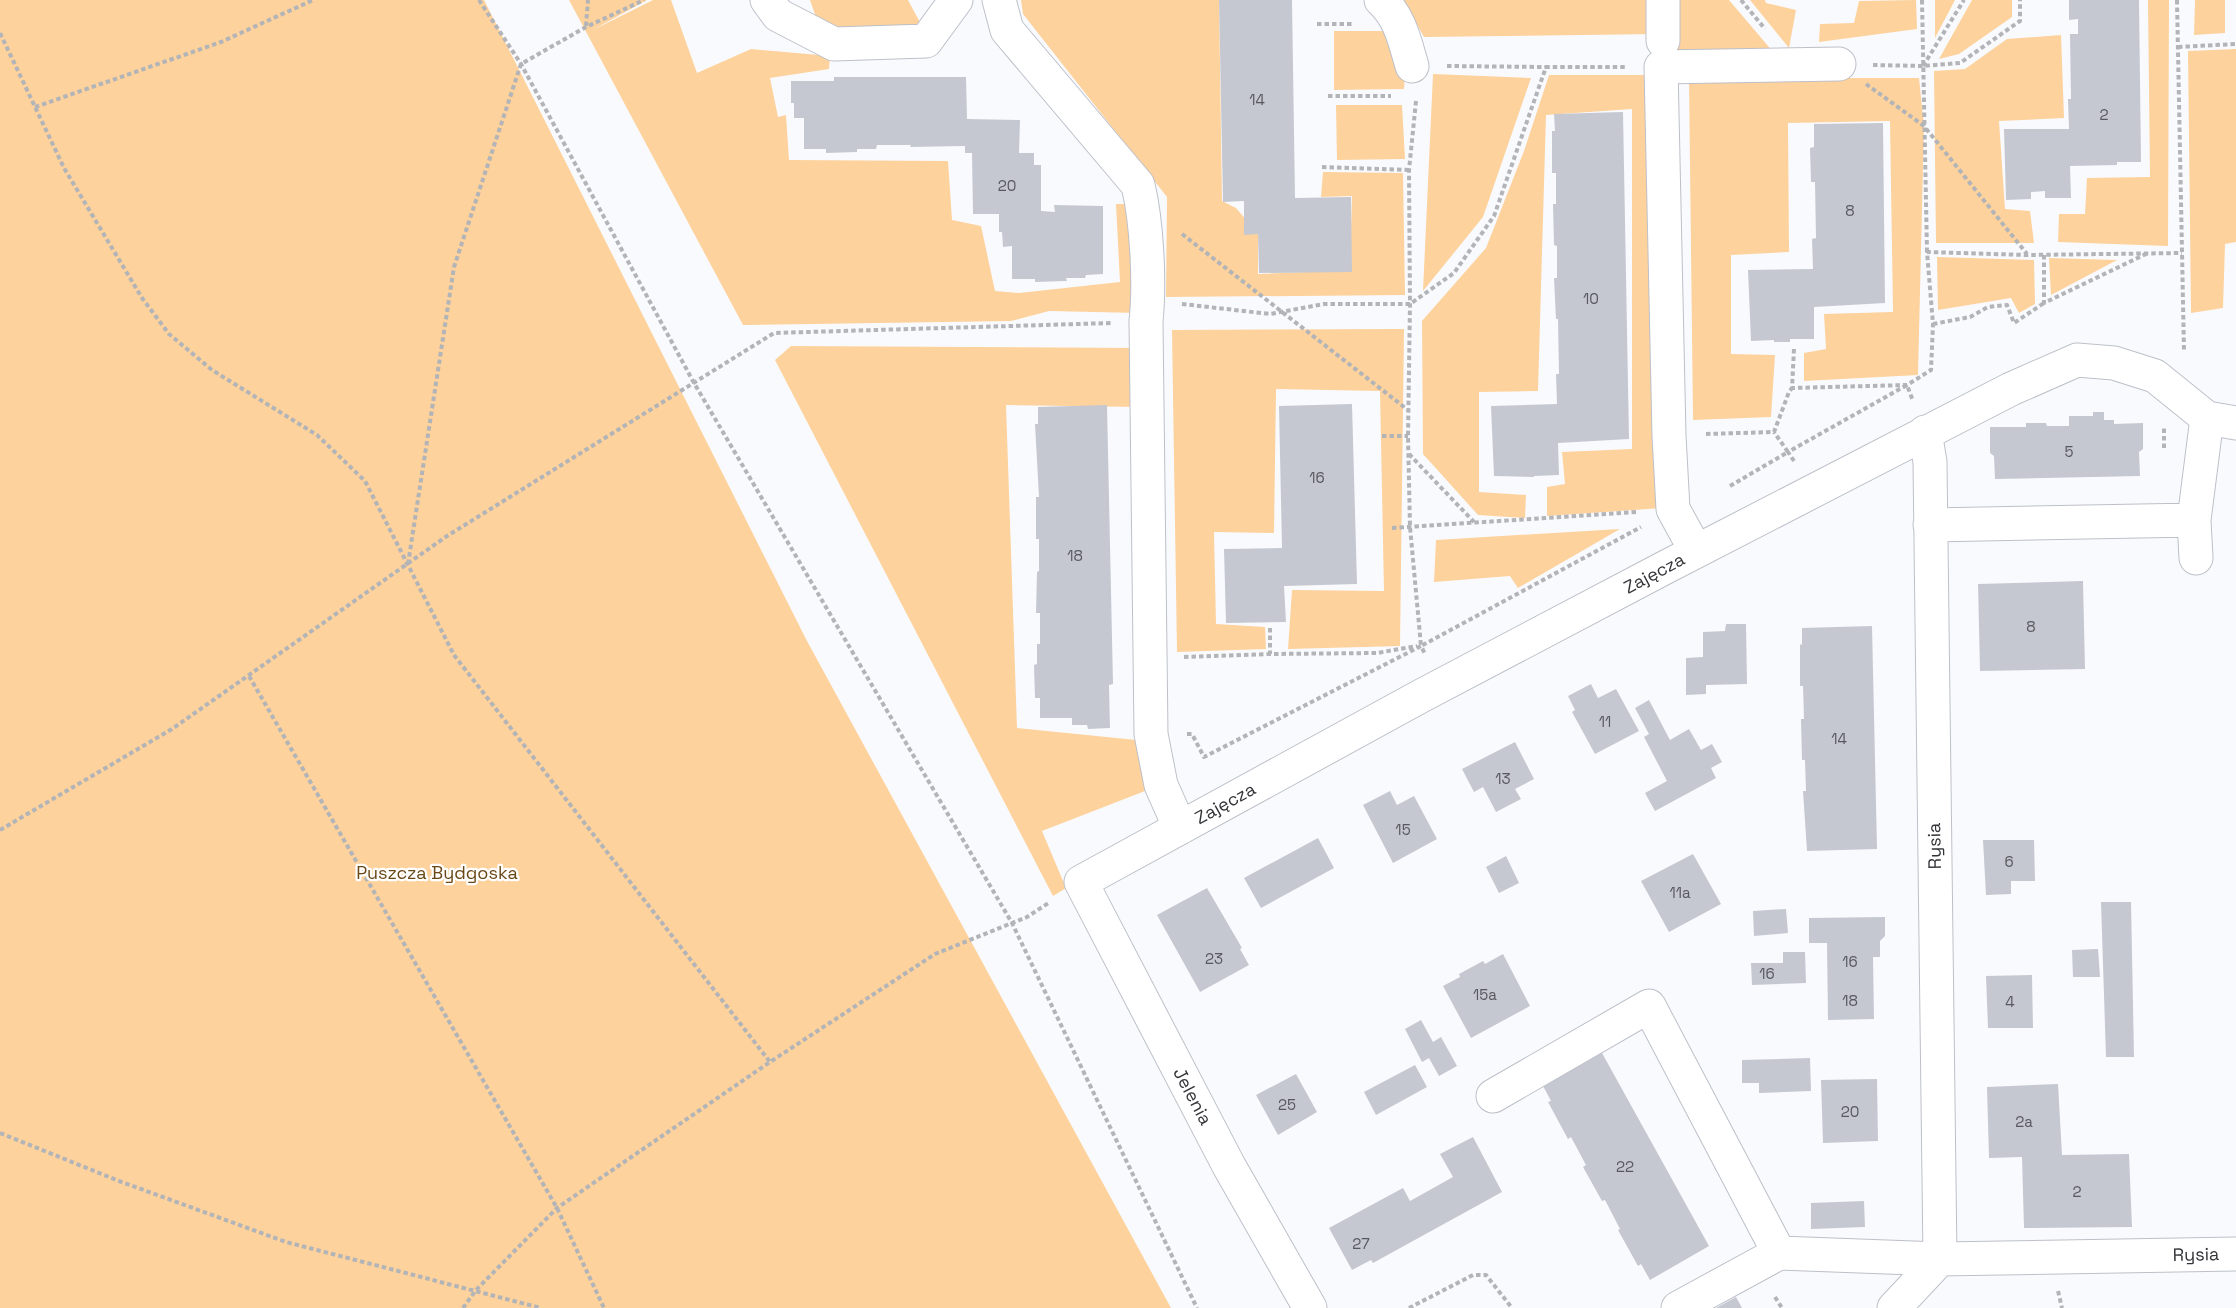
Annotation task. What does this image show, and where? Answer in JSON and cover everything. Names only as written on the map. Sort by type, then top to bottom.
[{"type":"street","points":[[767,0],[778,15],[834,44],[926,41],[956,0]]},
{"type":"street","points":[[999,0],[1007,30],[1138,185],[1143,205],[1147,311],[1150,734],[1161,785],[1180,828]]},
{"type":"street","points":[[1381,0],[1391,9],[1399,23],[1414,81]]},
{"type":"street","points":[[1664,0],[1662,54],[1669,436],[1673,510],[1696,551]]},
{"type":"street","points":[[1662,54],[1839,64]]},
{"type":"street","name":"Zajęcza","points":[[1081,882],[1443,685],[1696,551],[2011,388],[2077,360],[2114,363],[2155,376],[2177,394],[2222,421]]},
{"type":"street","points":[[2196,558],[2194,520],[2222,421]]},
{"type":"street","name":"Rysia","points":[[1925,432],[1930,462],[1940,1259]]},
{"type":"street","points":[[1930,525],[2194,520]]},
{"type":"street","name":"Jelenia","points":[[1081,882],[1229,1166],[1310,1308]]},
{"type":"street","points":[[1493,1096],[1649,1006],[1779,1253],[1678,1308]]},
{"type":"street","name":"Rysia","points":[[1779,1253],[1940,1259],[2236,1254]]},
{"type":"street","points":[[1894,1308],[1940,1259]]},
{"type":"path","points":[[35,107],[221,42],[313,0]]},
{"type":"path","points":[[479,0],[520,64],[694,383],[1012,923],[1197,1308]]},
{"type":"path","points":[[586,27],[588,0]]},
{"type":"path","points":[[408,565],[454,267],[520,64],[586,27],[644,0]]},
{"type":"path","points":[[1792,388],[1912,383],[1931,370],[1933,324],[1927,252],[1922,0]]},
{"type":"path","points":[[1923,66],[1964,0]]},
{"type":"path","points":[[1839,64],[1923,66],[1960,63],[2020,21],[2020,0]]},
{"type":"path","points":[[2164,452],[2164,429],[2184,369],[2177,0]]},
{"type":"path","points":[[0,33],[64,168],[142,298],[169,334],[212,370],[317,435],[365,481],[454,655],[770,1062]]},
{"type":"path","points":[[2178,47],[2236,44]]},
{"type":"path","points":[[1328,96],[1414,81],[1662,54]]},
{"type":"path","points":[[1839,64],[1924,126],[2027,255]]},
{"type":"path","points":[[0,831],[172,729],[447,536],[774,333],[1021,327],[1147,311],[1270,314],[1324,304],[1410,304],[1454,273],[1494,216],[1546,68]]},
{"type":"path","points":[[1414,81],[1409,170],[1410,527],[1421,646],[1443,685]]},
{"type":"path","points":[[1322,167],[1409,170]]},
{"type":"path","points":[[1143,205],[1408,410]]},
{"type":"path","points":[[1927,252],[2027,255],[2182,253]]},
{"type":"path","points":[[1933,324],[1970,318],[1988,307],[2007,305],[2014,323],[2044,303],[2149,252]]},
{"type":"path","points":[[2044,255],[2044,303]]},
{"type":"path","points":[[1774,432],[1792,388],[1794,349]]},
{"type":"path","points":[[1669,436],[1774,432]]},
{"type":"path","points":[[1730,486],[1788,452],[1774,432]]},
{"type":"path","points":[[1382,436],[1408,436]]},
{"type":"path","points":[[1408,453],[1474,523]]},
{"type":"path","points":[[1392,528],[1673,510]]},
{"type":"path","points":[[1150,734],[1192,734],[1204,757],[1421,646],[1673,510]]},
{"type":"path","points":[[1270,628],[1270,654]]},
{"type":"path","points":[[1150,658],[1377,653],[1421,646]]},
{"type":"path","points":[[249,676],[557,1208],[604,1308]]},
{"type":"path","points":[[463,1308],[476,1290],[557,1208],[770,1062],[935,954],[1027,917],[1081,882]]},
{"type":"path","points":[[0,1133],[119,1181],[286,1242],[541,1308]]},
{"type":"path","points":[[1409,1308],[1473,1275],[1486,1275],[1512,1308]]},
{"type":"green space","name":"Puszcza Bydgoska","points":[[0,0],[484,0],[807,641],[1171,1308],[0,1308]]},
{"type":"green space","points":[[569,0],[647,0],[591,31],[653,0],[671,0],[697,73],[751,49],[830,56],[829,69],[770,78],[778,117],[786,115],[789,160],[948,161],[952,220],[981,226],[995,291],[1019,293],[1120,282],[1116,204],[1136,204],[1139,313],[1049,311],[1011,321],[743,325]]},
{"type":"green space","points":[[810,0],[908,0],[924,30],[837,29],[817,20]]},
{"type":"green space","points":[[1021,0],[1219,0],[1222,201],[1236,208],[1258,234],[1258,274],[1350,270],[1352,196],[1321,197],[1323,172],[1403,173],[1405,295],[1166,297],[1167,197],[1023,14]]},
{"type":"green space","points":[[1403,0],[1657,0],[1659,34],[1424,37]]},
{"type":"green space","points":[[1675,0],[1729,0],[1774,53],[1675,58]]},
{"type":"green space","points":[[1750,0],[1765,0],[1766,3],[1796,10],[1789,48]]},
{"type":"green space","points":[[1916,0],[1917,29],[1819,42],[1820,24],[1854,23],[1859,1]]},
{"type":"green space","points":[[1935,0],[1955,0],[1935,38]]},
{"type":"green space","points":[[1972,0],[2012,0],[2012,17],[1959,54],[1939,59]]},
{"type":"green space","points":[[2148,0],[2169,0],[2168,246],[2058,242],[2059,214],[2085,214],[2087,178],[2150,177]]},
{"type":"green space","points":[[2195,0],[2225,0],[2225,33],[2194,35]]},
{"type":"green space","points":[[1334,31],[1389,31],[1405,72],[1404,89],[1334,90]]},
{"type":"green space","points":[[2061,35],[2064,118],[1999,121],[2005,209],[2030,211],[2034,243],[1936,243],[1934,71],[1965,69],[2007,39]]},
{"type":"green space","points":[[2236,49],[2236,242],[2225,244],[2223,308],[2191,313],[2188,51]]},
{"type":"green space","points":[[1433,74],[1531,78],[1483,217],[1423,291]]},
{"type":"green space","points":[[1549,75],[1662,75],[1662,508],[1547,516],[1547,487],[1565,484],[1562,452],[1632,449],[1632,109],[1546,115],[1538,391],[1479,392],[1479,492],[1526,495],[1525,518],[1478,515],[1423,454],[1422,321],[1486,248],[1524,151]]},
{"type":"green space","points":[[1689,78],[1919,78],[1924,126],[1918,375],[1804,381],[1804,353],[1826,349],[1824,314],[1893,312],[1890,121],[1788,123],[1789,252],[1731,255],[1731,354],[1775,355],[1771,417],[1693,420]]},
{"type":"green space","points":[[1336,105],[1402,105],[1405,159],[1337,160]]},
{"type":"green space","points":[[1937,257],[2034,260],[2035,304],[2019,313],[2011,298],[1938,310]]},
{"type":"green space","points":[[2049,258],[2117,260],[2051,295]]},
{"type":"green space","points":[[1404,329],[1400,646],[1288,649],[1292,590],[1384,591],[1380,391],[1276,389],[1274,533],[1214,532],[1216,624],[1265,627],[1266,649],[1177,652],[1172,330]]},
{"type":"green space","points":[[791,346],[1145,348],[1142,407],[1006,405],[1017,728],[1146,741],[1145,791],[1042,831],[1066,888],[1053,896],[775,360]]},
{"type":"green space","points":[[1620,529],[1518,588],[1510,576],[1434,582],[1436,540]]},
{"type":"building","points":[[1219,0],[1292,0],[1295,198],[1351,197],[1352,272],[1259,273],[1258,234],[1244,235],[1244,201],[1223,202]]},
{"type":"building","points":[[2069,0],[2139,0],[2141,162],[2070,166],[2071,198],[2045,198],[2045,191],[2031,192],[2031,199],[2006,200],[2004,129],[2069,129],[2070,34],[2078,34],[2078,19],[2069,20]]},
{"type":"building","points":[[834,77],[966,77],[967,119],[1020,120],[1019,153],[1034,153],[1034,165],[1041,165],[1041,211],[1055,212],[1054,205],[1103,206],[1103,274],[1086,275],[1085,278],[1066,278],[1067,281],[1035,282],[1035,279],[1012,279],[1012,246],[1003,247],[1002,232],[999,232],[999,214],[973,214],[972,153],[965,153],[965,146],[877,145],[876,149],[857,149],[857,152],[826,153],[826,149],[804,149],[804,118],[794,118],[791,81],[834,81]]},
{"type":"building","points":[[1623,112],[1629,439],[1558,443],[1559,475],[1494,476],[1491,406],[1557,404],[1558,319],[1556,319],[1554,278],[1557,278],[1557,246],[1554,245],[1553,204],[1556,204],[1556,173],[1552,173],[1554,114]]},
{"type":"building","points":[[1883,123],[1885,303],[1814,307],[1814,339],[1790,339],[1790,342],[1751,341],[1748,270],[1813,269],[1812,239],[1816,238],[1815,182],[1811,182],[1810,148],[1814,147],[1814,124]]},
{"type":"building","points":[[1352,404],[1357,584],[1284,586],[1286,622],[1226,623],[1224,549],[1282,548],[1279,406]]},
{"type":"building","points":[[1107,405],[1113,684],[1109,685],[1110,728],[1088,729],[1087,725],[1072,725],[1072,718],[1040,718],[1040,698],[1035,698],[1034,665],[1037,664],[1037,644],[1040,644],[1040,613],[1036,613],[1039,539],[1036,539],[1036,497],[1039,497],[1035,424],[1038,424],[1038,407]]},
{"type":"building","points":[[2093,412],[2104,412],[2104,420],[2114,420],[2114,424],[2143,423],[2143,449],[2139,452],[2140,476],[1995,479],[1994,456],[1990,453],[1990,427],[2026,427],[2026,423],[2069,426],[2069,416],[2093,416]]},
{"type":"building","points":[[2083,581],[2085,669],[1980,671],[1978,584]]},
{"type":"building","points":[[1726,624],[1746,624],[1747,684],[1706,685],[1706,694],[1686,695],[1686,658],[1703,657],[1703,632],[1725,631]]},
{"type":"building","points":[[1872,626],[1877,849],[1807,851],[1803,791],[1806,791],[1805,760],[1802,760],[1801,719],[1804,719],[1803,686],[1800,686],[1802,628]]},
{"type":"building","points":[[1591,684],[1598,698],[1616,689],[1639,731],[1595,754],[1572,712],[1575,710],[1568,696]]},
{"type":"building","points":[[1649,700],[1670,740],[1689,729],[1701,750],[1712,744],[1722,762],[1711,768],[1716,778],[1655,811],[1645,793],[1667,781],[1644,737],[1649,734],[1635,708]]},
{"type":"building","points":[[1515,742],[1534,779],[1515,789],[1521,799],[1496,812],[1483,787],[1474,792],[1462,769]]},
{"type":"building","points":[[1390,791],[1397,805],[1414,796],[1437,839],[1393,863],[1363,805]]},
{"type":"building","points":[[1318,838],[1334,868],[1261,908],[1244,878]]},
{"type":"building","points":[[1983,840],[2034,840],[2035,881],[2011,881],[2011,894],[1986,895]]},
{"type":"building","points":[[1693,854],[1721,904],[1669,932],[1641,881]]},
{"type":"building","points":[[1506,856],[1519,883],[1499,893],[1486,867]]},
{"type":"building","points":[[1207,888],[1242,948],[1240,949],[1249,965],[1200,992],[1157,915]]},
{"type":"building","points":[[2101,902],[2131,902],[2134,1057],[2106,1057]]},
{"type":"building","points":[[1786,909],[1788,933],[1754,936],[1753,911]]},
{"type":"building","points":[[1885,917],[1885,936],[1880,941],[1880,957],[1873,957],[1874,1019],[1828,1020],[1827,943],[1809,943],[1809,918]]},
{"type":"building","points":[[2098,949],[2100,977],[2073,977],[2072,950]]},
{"type":"building","points":[[1783,952],[1805,952],[1806,983],[1752,985],[1751,963],[1783,963]]},
{"type":"building","points":[[1503,954],[1530,1006],[1471,1038],[1443,986],[1483,961],[1485,964]]},
{"type":"building","points":[[2032,975],[2033,1028],[1988,1028],[1986,976]]},
{"type":"building","points":[[1421,1020],[1433,1042],[1441,1037],[1457,1066],[1439,1076],[1429,1058],[1422,1062],[1405,1029]]},
{"type":"building","points":[[1602,1053],[1709,1246],[1650,1280],[1641,1264],[1638,1266],[1605,1200],[1602,1201],[1583,1167],[1586,1165],[1571,1137],[1568,1139],[1548,1102],[1551,1101],[1542,1084]]},
{"type":"building","points":[[1810,1058],[1811,1091],[1759,1093],[1759,1083],[1742,1083],[1742,1060]]},
{"type":"building","points":[[1415,1065],[1427,1087],[1376,1115],[1364,1092]]},
{"type":"building","points":[[1296,1074],[1317,1112],[1278,1135],[1256,1095]]},
{"type":"building","points":[[1877,1079],[1878,1141],[1823,1143],[1821,1080]]},
{"type":"building","points":[[2058,1084],[2062,1155],[2129,1154],[2132,1227],[2024,1228],[2022,1157],[1989,1158],[1987,1087]]},
{"type":"building","points":[[1473,1137],[1502,1192],[1373,1263],[1371,1260],[1352,1270],[1329,1228],[1403,1188],[1410,1201],[1453,1177],[1440,1154]]},
{"type":"building","points":[[1864,1201],[1865,1227],[1811,1229],[1811,1203]]},
{"type":"building","points":[[1736,1297],[1742,1308],[1716,1308]]}]
